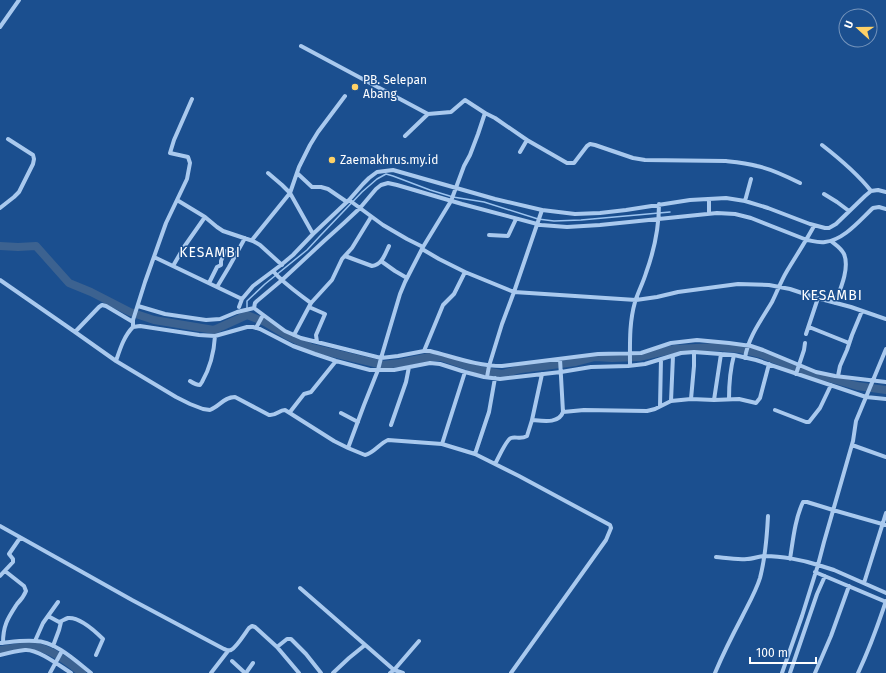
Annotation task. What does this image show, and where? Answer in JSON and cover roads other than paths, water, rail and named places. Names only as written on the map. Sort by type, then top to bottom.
[{"type":"street","points":[[0,28],[18,0]]},
{"type":"street","points":[[301,46],[428,114],[451,112],[465,100],[527,140],[567,163],[574,163],[590,144],[633,158],[645,160],[726,160],[739,162],[779,173],[800,183]]},
{"type":"street","points":[[252,240],[290,193],[297,173],[310,145],[345,96]]},
{"type":"street","points":[[116,361],[122,344],[131,330],[145,282],[166,223],[187,179],[190,168],[190,160],[188,157],[170,153],[174,140],[192,99]]},
{"type":"street","points":[[348,448],[379,369],[400,294],[423,248],[451,200],[476,140],[485,113]]},
{"type":"street","points":[[405,136],[428,114]]},
{"type":"street","points":[[0,208],[19,192],[34,159],[33,155],[8,139]]},
{"type":"street","points":[[520,152],[527,140]]},
{"type":"street","points":[[822,145],[851,169],[871,191]]},
{"type":"street","points":[[239,307],[242,299],[253,286],[274,272],[293,255],[312,234],[349,201],[362,184],[376,172],[393,170],[455,189],[527,207],[541,212],[574,214],[626,210],[690,200],[726,198],[745,201],[768,208],[814,226],[825,228],[829,228],[836,224],[871,191],[878,190],[886,192]]},
{"type":"street","points":[[268,173],[290,193],[312,234]]},
{"type":"street","points":[[297,173],[312,188],[321,187],[328,189],[359,207],[383,225],[439,259],[465,272],[514,292],[636,300],[678,292],[738,284],[769,285],[886,319]]},
{"type":"street","points":[[745,201],[751,179]]},
{"type":"street","points":[[254,308],[257,301],[359,207],[376,189],[381,185],[388,183],[537,224],[567,228],[709,213],[735,214],[816,242],[825,243],[848,232],[873,208],[879,207],[886,209]]},
{"type":"street","points":[[824,194],[849,211]]},
{"type":"street","points":[[709,199],[709,213]]},
{"type":"street","points":[[177,200],[205,216],[223,231],[252,240],[282,265]]},
{"type":"street","points":[[630,364],[631,325],[636,300],[651,260],[658,230],[659,206]]},
{"type":"street","points":[[487,376],[502,324],[541,212]]},
{"type":"street","points":[[173,266],[205,216]]},
{"type":"street","points":[[294,335],[310,305],[332,280],[342,259],[352,248],[371,216]]},
{"type":"street","points":[[489,235],[508,236],[516,219]]},
{"type":"street","points":[[745,356],[748,346],[761,319],[814,226]]},
{"type":"street","points":[[217,287],[244,238]]},
{"type":"street","points":[[831,241],[840,248],[845,256],[845,269],[842,285],[835,303]]},
{"type":"street","points":[[345,256],[372,266],[377,265],[390,246]]},
{"type":"street","points":[[208,283],[217,267],[221,265],[220,261],[225,251]]},
{"type":"street","points":[[154,257],[242,299]]},
{"type":"street","points":[[381,261],[407,278]]},
{"type":"street","points":[[274,272],[310,305],[324,314],[316,335],[317,342]]},
{"type":"street","points":[[424,351],[443,305],[454,294],[465,272]]},
{"type":"street","points":[[0,280],[116,361],[176,397],[203,409],[214,409],[224,400],[235,397],[272,416],[285,410],[334,441],[364,455],[382,442],[388,440],[442,444],[476,454],[610,525],[611,528],[606,540],[511,673]]},
{"type":"street","points":[[806,334],[818,298]]},
{"type":"street","points":[[75,332],[99,307],[106,306],[140,326],[199,335],[215,336],[247,327],[257,326],[293,346],[336,361],[370,370],[394,370],[430,362],[465,372],[495,378],[542,374],[591,367],[644,364],[682,353],[694,352],[734,355],[745,356],[831,385],[886,399]]},
{"type":"street","points":[[137,309],[206,320],[220,319],[254,308]]},
{"type":"street","points":[[254,308],[285,331],[294,335],[381,359],[430,351],[489,367],[560,361],[598,354],[641,353],[671,344],[697,340],[724,342],[764,350],[816,372],[886,382]]},
{"type":"street","points":[[838,376],[840,366],[862,311]]},
{"type":"street","points":[[257,326],[263,316]]},
{"type":"street","points":[[809,326],[849,343]]},
{"type":"street","points":[[190,381],[198,385],[201,384],[206,375],[215,347],[215,336]]},
{"type":"street","points":[[796,373],[805,343]]},
{"type":"street","points":[[790,673],[817,594],[820,574],[818,565],[852,445],[856,421],[886,349]]},
{"type":"street","points":[[691,399],[694,352]]},
{"type":"street","points":[[714,400],[721,354]]},
{"type":"street","points":[[729,399],[730,368],[734,355]]},
{"type":"street","points":[[671,401],[673,356]]},
{"type":"street","points":[[660,406],[662,359]]},
{"type":"street","points":[[290,412],[304,394],[311,392],[336,361]]},
{"type":"street","points":[[532,420],[558,420],[561,416],[560,361]]},
{"type":"street","points":[[562,412],[584,410],[647,411],[671,401],[691,399],[739,399],[757,403],[760,398],[769,364]]},
{"type":"street","points":[[391,425],[406,382],[409,367]]},
{"type":"street","points":[[442,444],[465,372]]},
{"type":"street","points":[[495,464],[509,439],[521,439],[526,436],[532,420],[542,374]]},
{"type":"street","points":[[476,454],[489,412],[495,378]]},
{"type":"street","points":[[775,410],[806,422],[810,422],[820,408],[831,385]]},
{"type":"street","points":[[341,414],[358,422]]},
{"type":"street","points":[[852,445],[886,457]]},
{"type":"street","points":[[790,559],[795,529],[803,502],[885,525]]},
{"type":"street","points":[[864,583],[885,525],[886,513]]},
{"type":"street","points":[[715,673],[723,653],[747,607],[759,579],[763,567],[768,516]]},
{"type":"street","points":[[0,526],[190,632],[228,650]]},
{"type":"street","points":[[0,576],[13,562],[13,559],[9,554],[20,538]]},
{"type":"street","points":[[716,557],[738,560],[764,556],[807,562],[834,570],[886,593]]},
{"type":"street","points":[[5,571],[24,586],[26,590],[8,618],[2,643],[43,642],[52,646],[71,673]]},
{"type":"street","points":[[820,574],[886,602],[873,639],[858,673]]},
{"type":"street","points":[[782,673],[802,616],[820,574]]},
{"type":"street","points":[[815,673],[831,636],[849,586]]},
{"type":"street","points":[[300,588],[365,644],[393,671],[403,673]]},
{"type":"street","points":[[35,641],[43,622],[58,602]]},
{"type":"street","points":[[48,616],[61,622],[68,618],[86,623],[103,640],[96,655]]},
{"type":"street","points":[[52,646],[61,622]]},
{"type":"street","points":[[211,673],[228,650],[232,650],[248,628],[252,626],[277,647],[299,673]]},
{"type":"street","points":[[277,647],[289,638],[306,654],[321,673]]},
{"type":"street","points":[[393,671],[419,640]]},
{"type":"street","points":[[333,673],[365,644]]},
{"type":"street","points":[[0,655],[29,650],[59,656],[91,673]]},
{"type":"street","points":[[50,673],[59,656]]},
{"type":"street","points":[[232,661],[245,673],[253,663]]},
{"type":"waterway","points":[[247,315],[247,301],[265,284],[307,250],[362,192],[377,179],[386,174],[453,197],[484,202],[538,219],[554,221],[581,220],[670,212]]},
{"type":"waterway","points":[[0,246],[36,246],[69,283],[91,292],[130,312],[154,320],[214,330],[247,315],[265,322],[312,348],[383,365],[429,357],[441,357],[479,370],[502,374],[521,369],[576,362],[595,357],[639,357],[675,349],[717,347],[741,349],[761,354],[804,371],[857,386],[886,390]]},
{"type":"waterway","points":[[0,650],[28,646],[39,647],[58,656],[82,673]]},
{"type":"place","name":"PB. Selepan Abang","points":[[355,87]]},
{"type":"place","name":"Zaemakhrus.my.id","points":[[332,160]]},
{"type":"district","name":"KESAMBI","points":[[210,252]]},
{"type":"district","name":"KESAMBI","points":[[832,295]]}]
